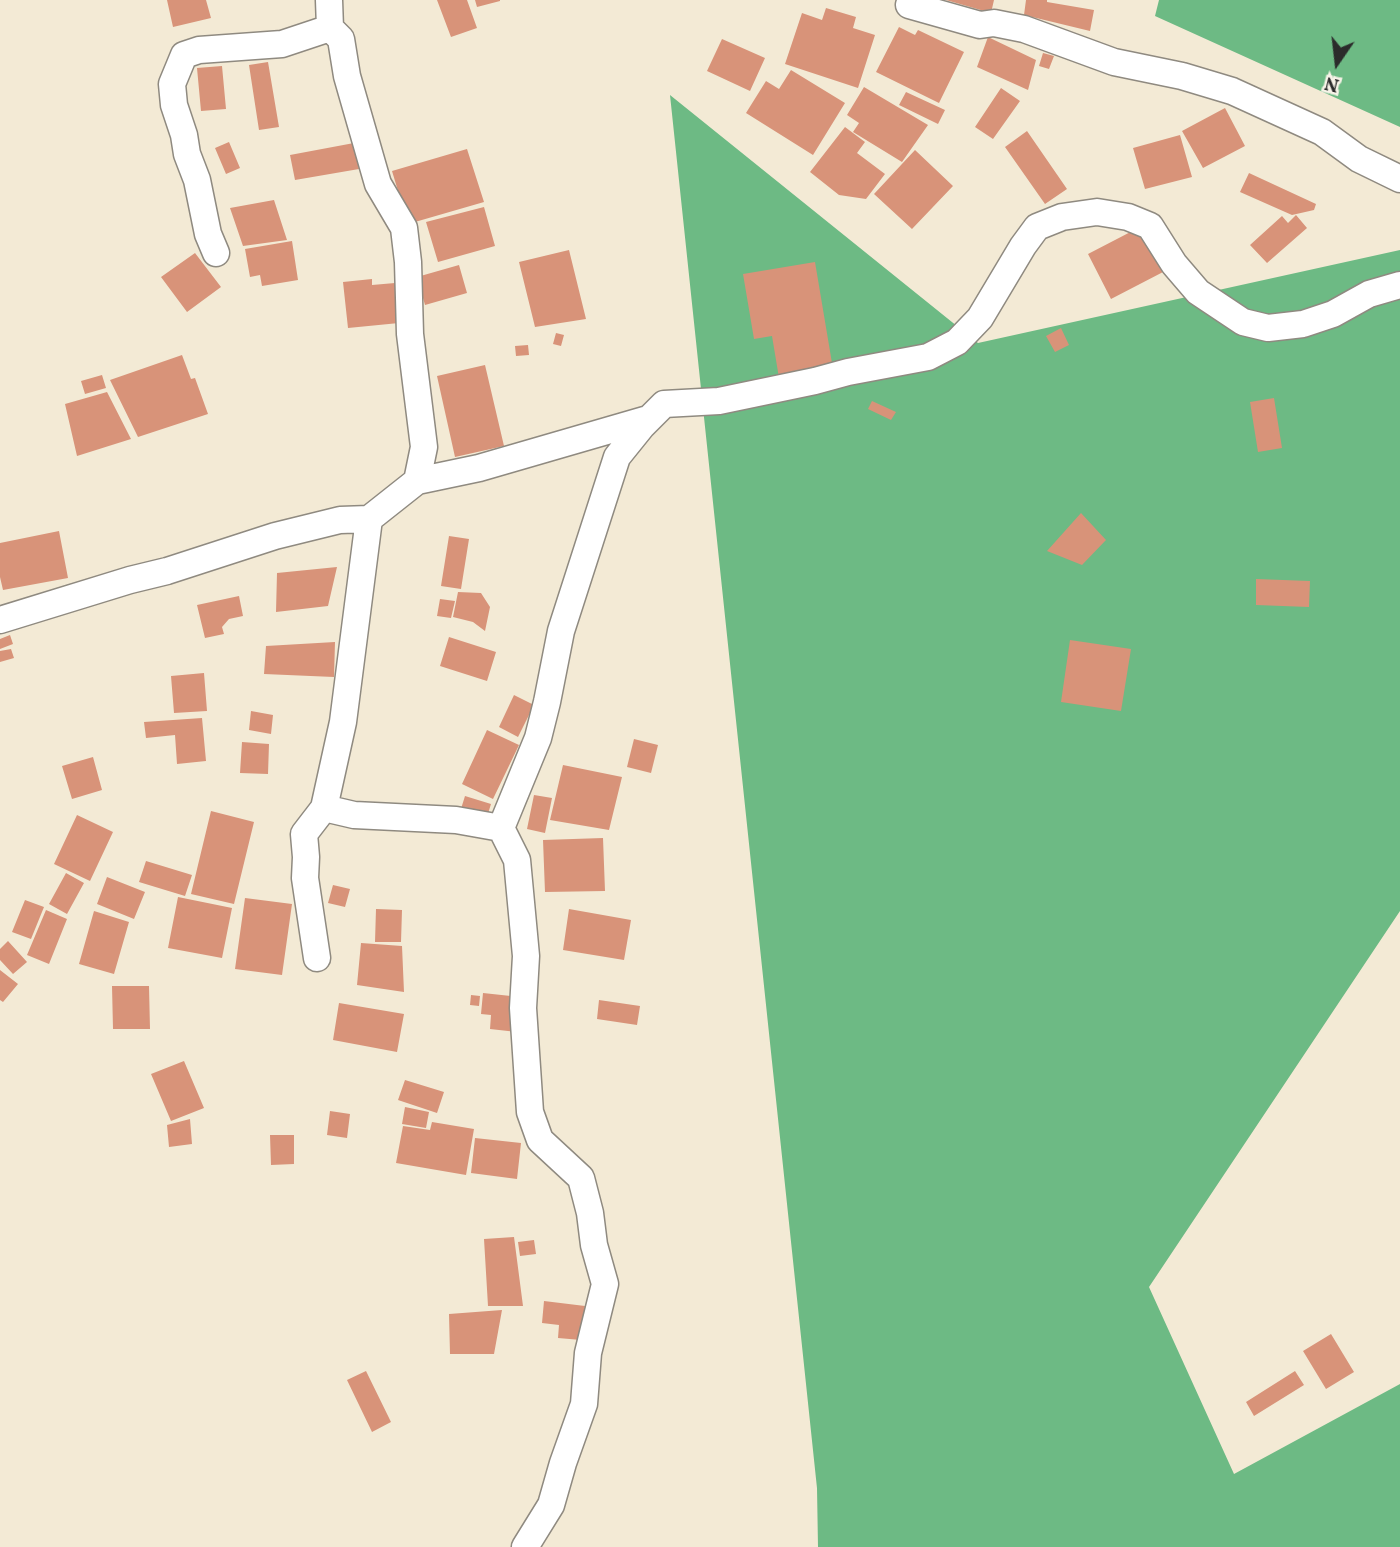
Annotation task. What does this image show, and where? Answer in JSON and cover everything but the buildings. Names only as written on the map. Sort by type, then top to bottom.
[{"type":"street","points":[[329,0],[330,29],[341,39],[347,76],[378,184],[404,228],[410,334],[424,447],[417,481]]},
{"type":"street","points":[[909,5],[980,25],[996,11],[1024,29],[1115,62],[1182,76],[1232,91],[1322,132],[1359,159],[1400,179]]},
{"type":"street","points":[[216,253],[208,234],[197,180],[174,105],[172,84],[184,55],[199,50],[282,44],[330,29]]},
{"type":"street","points":[[526,1547],[551,1505],[584,1404],[588,1353],[605,1284],[594,1245],[582,1178],[540,1140],[530,1112],[523,1008],[526,956],[517,860],[501,828],[537,738],[561,631],[617,457],[664,404],[719,401],[928,357],[957,342],[980,318],[1037,227],[1062,217],[1097,212],[1128,216],[1150,226],[1174,264],[1198,292],[1243,322],[1268,328],[1303,324],[1334,313],[1369,294],[1400,285]]},
{"type":"street","points":[[0,620],[275,536],[340,520],[369,519],[417,481],[479,468],[648,419]]},
{"type":"street","points":[[317,958],[305,878],[304,834],[324,808],[343,722],[369,519]]},
{"type":"street","points":[[324,808],[354,815],[456,820],[501,828]]},
{"type":"green space","points":[[1159,0],[1400,0],[1400,127],[1155,16]]},
{"type":"green space","points":[[670,95],[978,343],[1400,250],[1400,911],[1149,1287],[1234,1474],[1400,1384],[1400,1547],[818,1547],[817,1488]]}]
